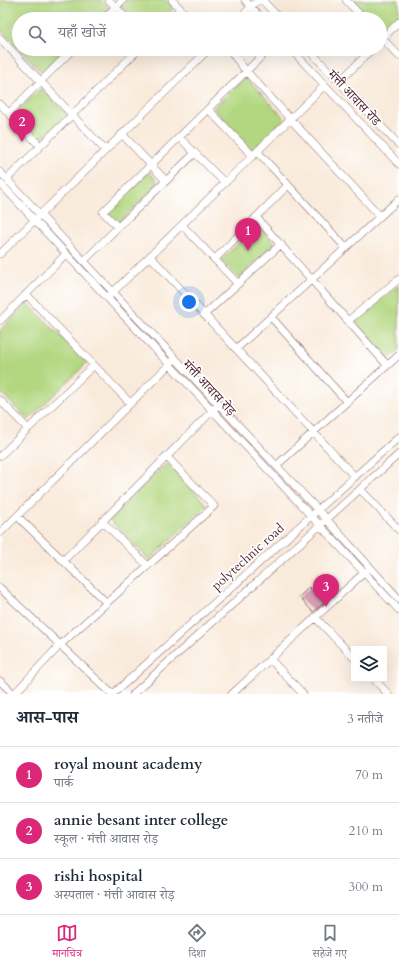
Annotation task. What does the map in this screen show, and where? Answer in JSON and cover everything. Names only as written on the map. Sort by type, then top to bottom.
[{"type":"street","points":[[109,0],[120,12]]},
{"type":"street","points":[[110,12],[122,0]]},
{"type":"street","points":[[172,0],[183,12]]},
{"type":"street","points":[[244,0],[256,12]]},
{"type":"street","points":[[246,12],[258,0]]},
{"type":"street","points":[[262,0],[273,12]]},
{"type":"street","points":[[346,0],[357,12]]},
{"type":"street","points":[[177,12],[180,9]]},
{"type":"street","points":[[387,33],[399,22]]},
{"type":"street","points":[[0,38],[12,51]]},
{"type":"street","points":[[387,45],[399,56]]},
{"type":"street","points":[[17,56],[105,150]]},
{"type":"street","points":[[9,113],[66,56]]},
{"type":"street","points":[[7,179],[132,56]]},
{"type":"street","points":[[1,250],[34,220],[201,56]]},
{"type":"street","points":[[234,56],[246,71],[380,216]]},
{"type":"street","points":[[118,227],[103,212],[262,56]]},
{"type":"street","name":"मंत्ती आवास रोड","points":[[298,56],[399,164]]},
{"type":"street","points":[[315,56],[399,145]]},
{"type":"street","points":[[339,82],[365,56]]},
{"type":"street","points":[[107,298],[325,85]]},
{"type":"street","points":[[0,104],[40,146]]},
{"type":"street","points":[[208,108],[288,185],[346,248]]},
{"type":"street","points":[[122,134],[166,181]]},
{"type":"street","points":[[179,137],[225,183]]},
{"type":"street","points":[[84,261],[195,153]]},
{"type":"street","points":[[0,172],[327,519],[399,599]]},
{"type":"street","name":"मंत्ती आवास रोड़","points":[[0,184],[399,610]]},
{"type":"street","points":[[215,259],[288,185]]},
{"type":"street","points":[[236,349],[399,199]]},
{"type":"street","points":[[256,217],[387,365]]},
{"type":"street","points":[[182,225],[238,284]]},
{"type":"street","points":[[204,314],[281,244]]},
{"type":"street","points":[[0,321],[66,254]]},
{"type":"street","points":[[150,256],[355,477]]},
{"type":"street","points":[[348,320],[399,279]]},
{"type":"street","points":[[26,294],[130,403]]},
{"type":"street","points":[[271,317],[347,402]]},
{"type":"street","points":[[276,465],[399,355]]},
{"type":"street","points":[[0,533],[176,358]]},
{"type":"street","points":[[0,456],[94,365]]},
{"type":"street","points":[[0,400],[28,429]]},
{"type":"street","points":[[63,561],[212,410],[219,405]]},
{"type":"street","name":"polytechnic road","points":[[113,694],[399,437]]},
{"type":"street","points":[[133,694],[399,454]]},
{"type":"street","points":[[0,681],[14,694],[60,645],[214,506],[166,456]]},
{"type":"street","points":[[360,489],[399,530]]},
{"type":"street","points":[[17,516],[107,603]]},
{"type":"street","points":[[393,523],[399,518]]},
{"type":"street","points":[[102,521],[148,566]]},
{"type":"street","points":[[232,694],[370,567]]},
{"type":"street","points":[[0,588],[113,694]]},
{"type":"street","points":[[315,617],[351,655]]},
{"type":"street","points":[[270,659],[303,694]]},
{"type":"street","points":[[377,682],[388,694]]},
{"type":"green space","points":[[0,0],[102,0],[109,7],[104,12],[12,12],[12,42],[0,29]]},
{"type":"green space","points":[[127,0],[166,0],[174,8],[170,12],[127,12],[121,6]]},
{"type":"green space","points":[[353,0],[399,0],[399,17],[387,29],[387,12],[365,12]]},
{"type":"green space","points":[[26,56],[59,56],[42,73]]},
{"type":"green space","points":[[246,77],[285,119],[252,150],[213,108]]},
{"type":"green space","points":[[41,88],[67,115],[40,140],[15,113]]},
{"type":"green space","points":[[149,172],[159,183],[118,223],[107,212]]},
{"type":"green space","points":[[257,225],[275,243],[239,278],[221,260]]},
{"type":"green space","points":[[399,285],[399,350],[389,359],[355,321]]},
{"type":"green space","points":[[28,303],[87,363],[28,420],[0,392],[0,330]]},
{"type":"green space","points":[[167,463],[207,505],[149,560],[109,519]]},
{"type":"building","points":[[309,587],[324,603],[313,612],[299,597]]},
{"type":"place","name":"annie besant inter college","points":[[22,142]]},
{"type":"place","name":"royal mount academy","points":[[248,251]]},
{"type":"place","name":"rishi hospital","points":[[326,607]]}]
